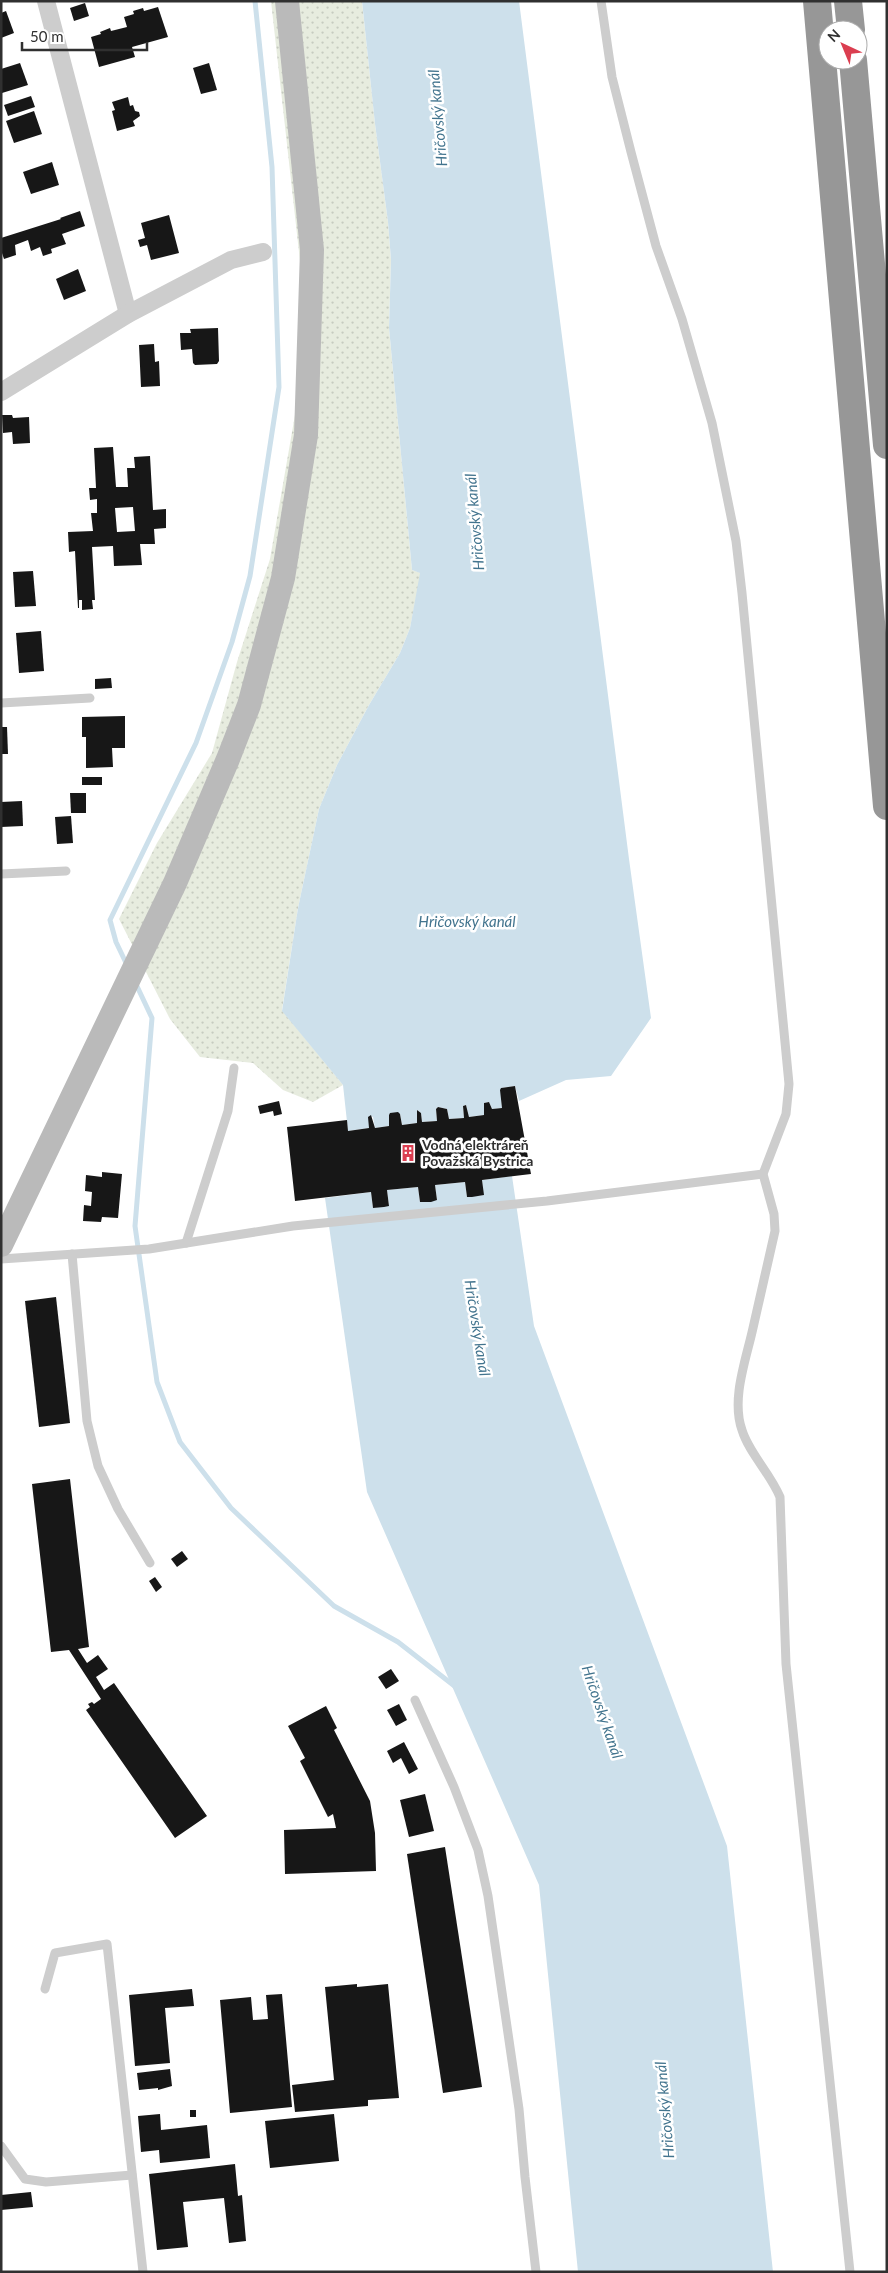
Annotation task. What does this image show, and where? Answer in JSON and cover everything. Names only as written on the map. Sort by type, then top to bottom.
[{"type":"highway","points":[[817,1],[887,806]]},
{"type":"highway","points":[[848,1],[850,20]]},
{"type":"highway","points":[[854,70],[887,446]]},
{"type":"main road","points":[[1,1245],[190,848],[228,759],[249,705],[283,578],[306,435],[312,250],[286,1]]},
{"type":"street","points":[[46,1],[128,314]]},
{"type":"street","points":[[1,392],[128,314],[231,260],[263,252]]},
{"type":"lane","points":[[601,1],[612,78],[656,246],[695,361],[712,423],[736,540],[789,1084],[786,1114],[763,1174],[774,1214],[775,1231],[740,1390],[739,1418],[747,1441],[770,1475],[780,1497],[786,1664],[850,2272]]},
{"type":"lane","points":[[1,703],[90,698]]},
{"type":"lane","points":[[1,874],[66,871]]},
{"type":"lane","points":[[186,1243],[228,1111],[234,1068]]},
{"type":"lane","points":[[1,1259],[149,1249],[293,1226],[547,1201],[763,1174]]},
{"type":"lane","points":[[72,1254],[87,1421],[98,1466],[118,1509],[150,1564]]},
{"type":"lane","points":[[415,1700],[454,1787],[478,1850],[488,1896],[517,2092],[536,2272]]},
{"type":"lane","points":[[45,1989],[54,1953],[107,1944],[143,2272]]},
{"type":"lane","points":[[1,2146],[25,2179],[46,2182],[132,2174]]},
{"type":"shaded area","points":[[271,1],[362,1],[388,222],[391,260],[389,328],[412,570],[421,573],[410,628],[400,653],[369,705],[337,765],[319,809],[298,908],[282,1010],[343,1085],[313,1102],[283,1090],[253,1063],[200,1057],[170,1019],[119,919],[157,843],[212,753],[237,662],[270,559],[296,409],[301,270]]},
{"type":"water","name":"Hričovský kanál","points":[[362,1],[519,1],[651,1018],[611,1076],[566,1080],[519,1101],[515,1086],[501,1088],[502,1108],[492,1109],[489,1102],[484,1103],[484,1115],[469,1117],[466,1105],[463,1106],[464,1118],[449,1119],[447,1109],[438,1107],[436,1109],[437,1121],[422,1122],[421,1113],[417,1110],[417,1123],[402,1125],[400,1114],[391,1113],[389,1115],[389,1126],[375,1128],[373,1117],[370,1116],[369,1128],[348,1131],[343,1085],[282,1011],[298,908],[319,809],[337,765],[369,705],[400,653],[410,628],[420,573],[412,570],[389,328],[391,260],[388,222]]},
{"type":"water","name":"Hričovský kanál","points":[[512,1176],[534,1326],[727,1846],[773,2272],[578,2272],[539,1885],[367,1492],[325,1198],[371,1192],[373,1208],[389,1205],[387,1190],[418,1187],[420,1202],[437,1200],[435,1185],[465,1182],[467,1197],[483,1195],[482,1180]]},
{"type":"building","points":[[85,3],[89,16],[74,21],[70,8]]},
{"type":"building","points":[[158,7],[168,37],[132,47],[135,57],[99,67],[91,37],[101,34],[100,32],[110,28],[111,31],[127,27],[124,17],[134,14],[133,11],[143,8],[144,11]]},
{"type":"building","points":[[6,11],[14,33],[1,38],[1,13]]},
{"type":"building","points":[[20,63],[28,85],[2,93],[1,69]]},
{"type":"building","points":[[209,63],[217,90],[201,94],[193,68]]},
{"type":"building","points":[[31,96],[35,107],[8,116],[4,105]]},
{"type":"building","points":[[128,97],[130,106],[133,105],[135,111],[139,112],[140,116],[133,121],[135,126],[117,131],[112,111],[115,110],[112,102]]},
{"type":"building","points":[[34,111],[42,134],[14,143],[6,121]]},
{"type":"building","points":[[52,162],[59,185],[31,194],[23,172]]},
{"type":"building","points":[[80,211],[85,226],[62,234],[66,244],[51,249],[52,253],[43,256],[40,247],[31,251],[28,240],[15,245],[16,255],[4,259],[1,250],[1,238]]},
{"type":"building","points":[[169,215],[179,253],[151,260],[147,245],[140,247],[138,240],[145,238],[141,223]]},
{"type":"building","points":[[78,269],[86,291],[64,300],[56,279]]},
{"type":"building","points":[[218,328],[219,361],[217,364],[195,365],[193,363],[192,349],[181,350],[180,333],[191,333],[190,329]]},
{"type":"building","points":[[154,344],[155,362],[159,361],[160,386],[141,387],[139,345]]},
{"type":"building","points":[[2,415],[12,415],[13,418],[29,417],[30,443],[13,444],[12,432],[3,433]]},
{"type":"building","points":[[113,447],[116,487],[128,487],[127,468],[135,468],[134,457],[150,456],[153,510],[166,509],[166,528],[154,529],[155,544],[140,544],[142,565],[114,566],[113,546],[92,547],[95,600],[92,600],[93,609],[82,610],[82,600],[79,600],[78,608],[75,551],[69,552],[68,532],[93,531],[91,513],[97,513],[97,499],[90,500],[89,488],[96,488],[94,448]],"holes":[[[133,507],[135,531],[117,532],[115,508]]]},
{"type":"building","points":[[33,571],[36,606],[15,607],[13,572]]},
{"type":"building","points":[[41,631],[44,671],[19,673],[16,633]]},
{"type":"building","points":[[111,678],[112,688],[95,689],[95,679]]},
{"type":"building","points":[[125,716],[125,748],[112,748],[113,767],[86,768],[86,737],[82,737],[82,717]]},
{"type":"building","points":[[1,727],[7,727],[8,754],[1,754]]},
{"type":"building","points":[[82,777],[102,777],[102,785],[82,785]]},
{"type":"building","points":[[70,793],[86,793],[86,813],[71,813]]},
{"type":"building","points":[[22,801],[23,826],[1,827],[1,802]]},
{"type":"building","points":[[71,816],[73,843],[57,844],[55,817]]},
{"type":"building","name":"Vodná elektráreň Považská Bystrica","points":[[515,1086],[531,1174],[482,1180],[484,1195],[472,1197],[467,1197],[465,1182],[435,1185],[437,1200],[431,1202],[420,1202],[418,1187],[387,1190],[389,1206],[384,1207],[373,1208],[371,1192],[295,1201],[287,1127],[347,1120],[348,1131],[369,1128],[368,1117],[371,1115],[375,1128],[389,1126],[390,1113],[398,1112],[402,1125],[417,1123],[417,1110],[421,1113],[422,1122],[437,1121],[436,1109],[438,1107],[447,1109],[449,1119],[464,1118],[463,1106],[466,1105],[469,1117],[484,1115],[484,1103],[489,1102],[492,1109],[502,1108],[501,1088]]},
{"type":"building","points":[[279,1101],[282,1114],[274,1116],[273,1111],[260,1114],[258,1106]]},
{"type":"building","points":[[102,1172],[122,1174],[118,1218],[102,1217],[101,1222],[83,1221],[84,1205],[91,1206],[92,1192],[85,1191],[86,1175],[102,1177]]},
{"type":"building","points":[[56,1297],[70,1423],[39,1427],[25,1301]]},
{"type":"building","points":[[70,1479],[89,1647],[78,1649],[87,1663],[98,1655],[108,1669],[96,1677],[104,1690],[114,1683],[207,1816],[175,1838],[86,1710],[90,1707],[88,1704],[92,1702],[94,1704],[101,1699],[69,1650],[51,1652],[32,1484]]},
{"type":"building","points":[[182,1551],[188,1559],[177,1567],[171,1559]]},
{"type":"building","points":[[155,1577],[162,1587],[156,1592],[149,1581]]},
{"type":"building","points":[[391,1669],[399,1681],[386,1689],[378,1677]]},
{"type":"building","points":[[399,1704],[407,1720],[396,1726],[387,1710]]},
{"type":"building","points":[[326,1706],[337,1728],[334,1730],[370,1801],[375,1833],[376,1871],[285,1874],[284,1830],[336,1828],[333,1814],[328,1817],[300,1761],[305,1758],[288,1726]]},
{"type":"building","points":[[404,1742],[418,1769],[409,1774],[401,1758],[393,1763],[387,1751]]},
{"type":"building","points":[[425,1794],[434,1831],[409,1837],[400,1800]]},
{"type":"building","points":[[445,1847],[482,2087],[443,2093],[407,1854]]},
{"type":"building","points":[[357,1984],[357,1987],[388,1984],[399,2098],[368,2100],[368,2106],[295,2112],[292,2085],[334,2080],[325,1987]]},
{"type":"building","points":[[192,1989],[194,2006],[165,2008],[170,2063],[135,2066],[129,1995]]},
{"type":"building","points":[[282,1994],[292,2107],[230,2113],[220,2000],[251,1997],[253,2020],[268,2019],[266,1995]]},
{"type":"building","points":[[170,2069],[172,2086],[158,2090],[158,2088],[139,2090],[137,2073]]},
{"type":"building","points":[[190,2110],[196,2110],[196,2117],[190,2117]]},
{"type":"building","points":[[160,2114],[161,2130],[207,2125],[210,2158],[160,2163],[159,2150],[141,2152],[138,2116]]},
{"type":"building","points":[[334,2114],[339,2161],[270,2168],[265,2121]]},
{"type":"building","points":[[235,2164],[238,2196],[242,2195],[246,2241],[229,2243],[224,2198],[183,2202],[188,2247],[157,2250],[149,2174]]},
{"type":"building","points":[[31,2192],[33,2207],[1,2210],[1,2195]]},
{"type":"waterway","points":[[127,965],[116,942],[110,920],[196,743],[232,642],[250,576],[279,387],[272,167],[255,1]]},
{"type":"waterway","points":[[135,982],[152,1018],[135,1226],[157,1382],[180,1442],[231,1508],[334,1606],[398,1642],[457,1688]]},
{"type":"place","name":"Vodná elektráreň Považská Bystrica","points":[[408,1153]]}]
